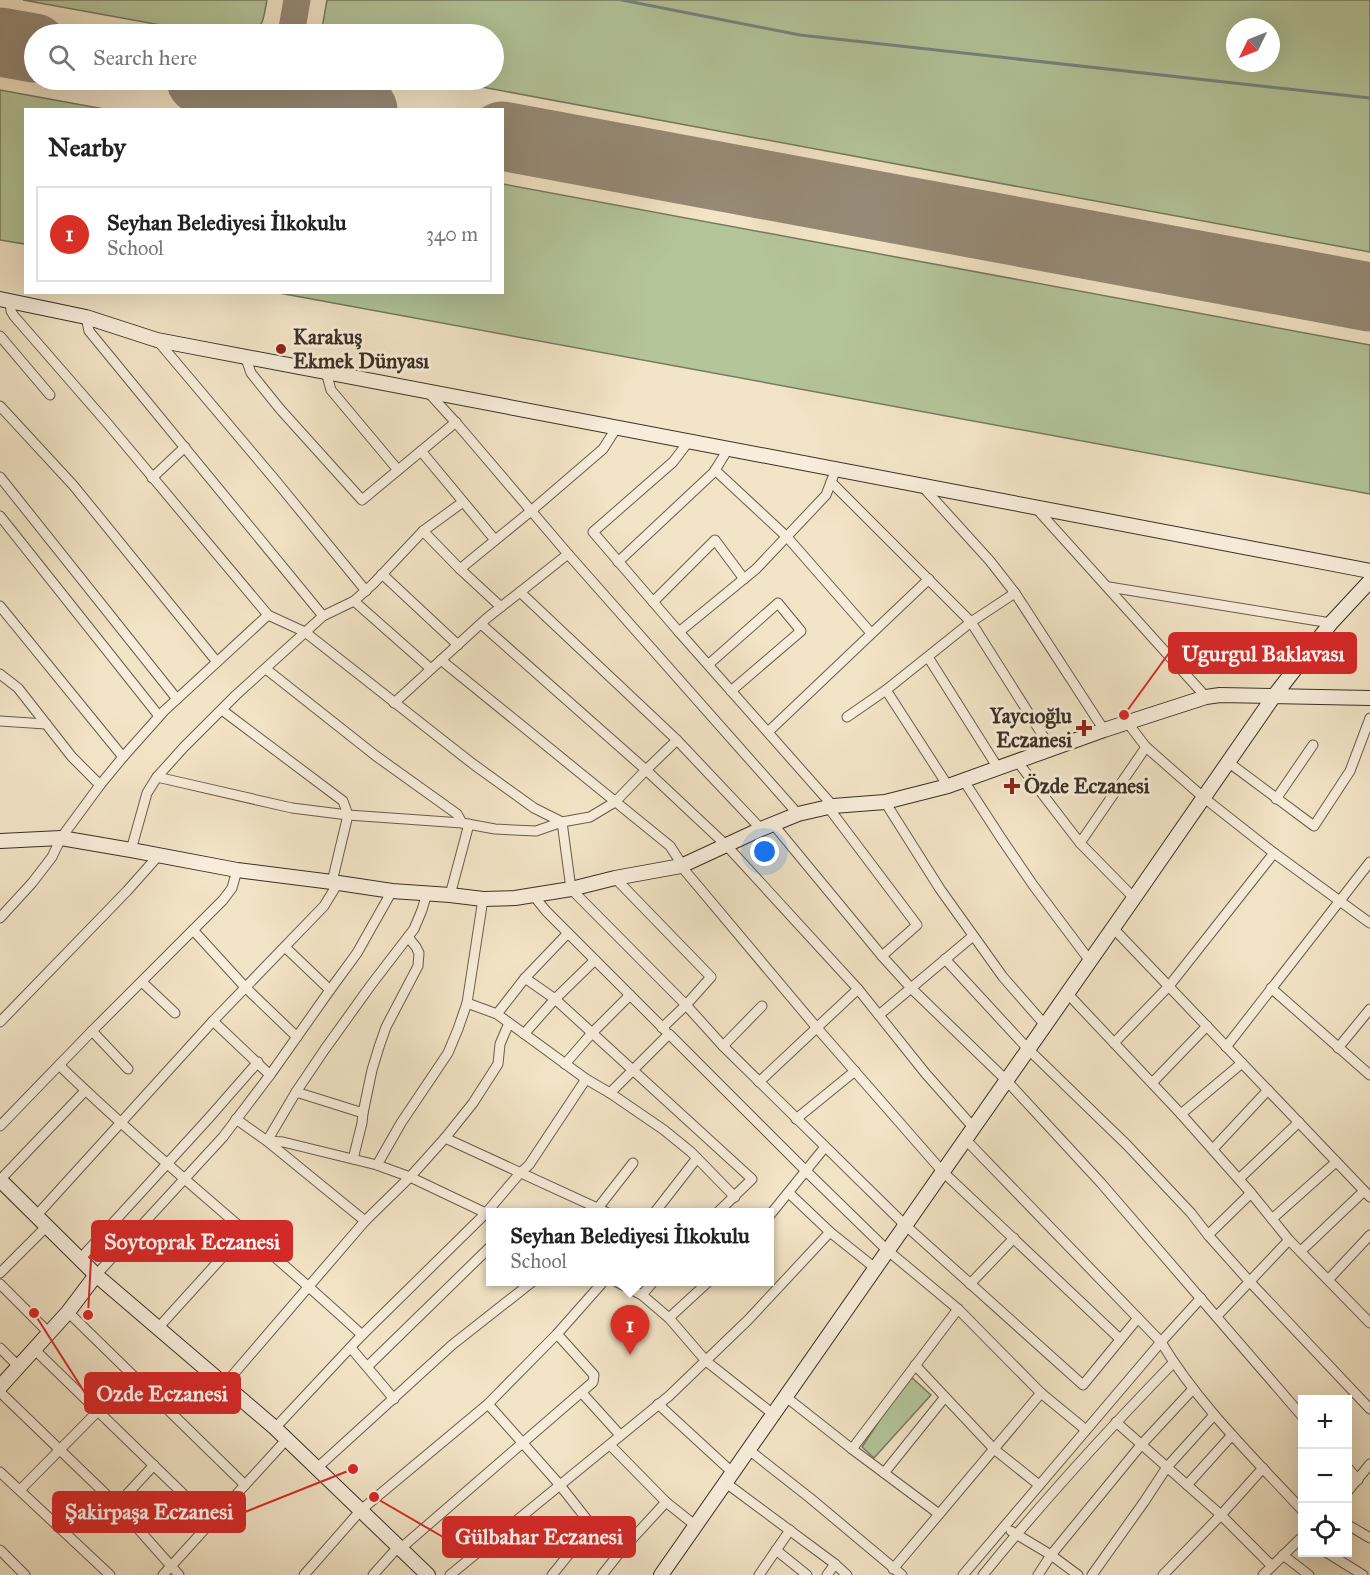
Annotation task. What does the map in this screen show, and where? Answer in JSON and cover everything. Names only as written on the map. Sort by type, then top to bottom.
[{"type":"main road","points":[[5,299],[86,317],[157,339],[728,448],[833,476],[922,486],[1370,571]]},
{"type":"main road","points":[[661,1575],[1274,696],[1331,622],[1370,581]]},
{"type":"main road","points":[[0,841],[61,838],[237,870],[392,891],[496,900],[534,896],[681,866],[798,814],[814,809],[885,802],[948,786],[1127,722],[1206,697],[1220,695],[1370,699]]},
{"type":"main road","points":[[0,1180],[96,1275],[275,1428],[428,1575]]},
{"type":"main road","points":[[0,1387],[68,1312],[96,1275]]},
{"type":"street","points":[[5,299],[14,316],[268,615],[305,632],[473,764],[534,808],[561,822]]},
{"type":"street","points":[[86,317],[89,331],[323,616]]},
{"type":"street","points":[[0,336],[50,395]]},
{"type":"street","points":[[157,339],[366,591]]},
{"type":"street","points":[[245,356],[251,373],[280,409],[363,500],[456,422]]},
{"type":"street","points":[[326,372],[331,390],[398,470]]},
{"type":"street","points":[[427,391],[798,814]]},
{"type":"street","points":[[0,406],[73,485],[217,662]]},
{"type":"street","points":[[460,568],[603,449],[617,427]]},
{"type":"street","points":[[689,441],[673,462],[592,532],[768,732],[830,807],[916,925],[882,956]]},
{"type":"street","points":[[152,478],[185,447]]},
{"type":"street","points":[[618,562],[716,470],[728,448]]},
{"type":"street","points":[[421,451],[495,540]]},
{"type":"street","points":[[716,470],[787,537],[871,633]]},
{"type":"street","points":[[679,632],[756,569],[826,495],[833,476],[971,622],[1052,750]]},
{"type":"street","points":[[0,477],[177,699]]},
{"type":"street","points":[[922,486],[990,561],[1015,593],[1104,730]]},
{"type":"street","points":[[131,850],[147,793],[157,777],[236,695],[305,632],[323,616],[354,601],[423,531],[463,502]]},
{"type":"street","points":[[1034,507],[1206,697]]},
{"type":"street","points":[[0,516],[159,716]]},
{"type":"street","points":[[423,531],[501,607]]},
{"type":"street","points":[[653,602],[715,540],[744,579]]},
{"type":"street","points":[[394,703],[481,624],[568,554]]},
{"type":"street","points":[[382,574],[458,645]]},
{"type":"street","points":[[768,732],[929,579]]},
{"type":"street","points":[[1108,587],[1331,622]]},
{"type":"street","points":[[520,592],[767,827],[911,988],[1006,1080],[1101,1183],[1298,1411]]},
{"type":"street","points":[[847,717],[886,690],[971,622],[1015,593]]},
{"type":"street","points":[[354,601],[431,669]]},
{"type":"street","points":[[709,664],[778,603],[801,631],[730,691]]},
{"type":"street","points":[[0,606],[123,757]]},
{"type":"street","points":[[0,918],[32,883],[51,857],[61,838],[100,785],[159,716],[268,615]]},
{"type":"street","points":[[481,624],[646,770],[726,845],[858,989],[926,1074],[973,1127]]},
{"type":"street","points":[[928,657],[998,768]]},
{"type":"street","points":[[441,660],[670,846],[681,866],[942,1171],[1120,1339]]},
{"type":"street","points":[[266,669],[376,756],[457,814],[465,824]]},
{"type":"street","points":[[0,674],[18,688],[72,757],[100,785]]},
{"type":"street","points":[[886,690],[948,786]]},
{"type":"street","points":[[36,1216],[213,1021],[324,906],[335,882],[348,815],[343,801],[222,710]]},
{"type":"street","points":[[1228,762],[1314,826],[1350,771],[1370,718]]},
{"type":"street","points":[[0,721],[46,724]]},
{"type":"street","points":[[1127,722],[1146,747],[1203,797],[1274,853],[1370,923]]},
{"type":"street","points":[[157,777],[292,808],[348,815],[465,824],[495,829],[536,831],[561,822],[591,818],[615,802],[677,740]]},
{"type":"street","points":[[1276,799],[1314,745]]},
{"type":"street","points":[[1080,843],[1146,747]]},
{"type":"street","points":[[1017,761],[1080,843],[1134,898]]},
{"type":"street","points":[[964,781],[1000,838],[1090,961]]},
{"type":"street","points":[[885,802],[973,936],[1003,977],[1045,1025]]},
{"type":"street","points":[[561,822],[571,889],[686,1005],[723,1046],[905,1225],[1083,1385],[1138,1318]]},
{"type":"street","points":[[450,895],[465,824]]},
{"type":"street","points":[[1114,1043],[1169,986],[1274,853]]},
{"type":"street","points":[[0,1022],[159,855]]},
{"type":"street","points":[[1227,1047],[1370,862]]},
{"type":"street","points":[[0,1126],[228,894],[237,870]]},
{"type":"street","points":[[610,1093],[633,1071],[711,977],[615,878]]},
{"type":"street","points":[[96,1275],[223,1137],[357,953],[392,891]]},
{"type":"street","points":[[267,1141],[296,1092],[371,985],[408,937],[418,921],[427,893]]},
{"type":"street","points":[[534,896],[594,960],[805,1170],[888,1250],[957,1309],[1041,1393],[1086,1430]]},
{"type":"street","points":[[377,1165],[401,1123],[448,1053],[467,1002],[483,899]]},
{"type":"street","points":[[1113,928],[1367,1194],[1300,1251]]},
{"type":"street","points":[[193,930],[297,1037]]},
{"type":"street","points":[[497,1014],[525,978],[568,933]]},
{"type":"street","points":[[879,1015],[973,936]]},
{"type":"street","points":[[353,1159],[372,1070],[383,1037],[418,966],[419,953],[408,937]]},
{"type":"street","points":[[285,947],[330,990]]},
{"type":"street","points":[[945,959],[1028,1049],[1127,1145],[1191,1213],[1250,1282],[1370,1409]]},
{"type":"street","points":[[524,1034],[594,960]]},
{"type":"street","points":[[525,978],[555,999],[752,1179],[723,1208]]},
{"type":"street","points":[[142,981],[175,1013]]},
{"type":"street","points":[[1271,988],[1370,1075]]},
{"type":"street","points":[[759,1082],[858,989]]},
{"type":"street","points":[[1067,993],[1213,1149],[1289,1240],[1370,1323]]},
{"type":"street","points":[[565,1064],[592,1033],[630,996]]},
{"type":"street","points":[[467,1002],[497,1014],[586,1079],[664,1130],[697,1158],[735,1197]]},
{"type":"street","points":[[723,1046],[762,1006]]},
{"type":"street","points":[[1338,1048],[1370,1009]]},
{"type":"street","points":[[213,1021],[270,1075]]},
{"type":"street","points":[[225,1384],[365,1221],[410,1177],[473,1103],[498,1064],[500,1044],[509,1023]]},
{"type":"street","points":[[1152,1083],[1207,1026]]},
{"type":"street","points":[[92,1031],[128,1069]]},
{"type":"street","points":[[80,1259],[258,1062]]},
{"type":"street","points":[[1181,1114],[1242,1063]]},
{"type":"street","points":[[58,1065],[184,1180],[310,1287],[362,1335]]},
{"type":"street","points":[[796,1119],[855,1071]]},
{"type":"street","points":[[493,1208],[529,1165],[586,1079]]},
{"type":"street","points":[[1213,1149],[1268,1090]]},
{"type":"street","points":[[0,1180],[85,1091]]},
{"type":"street","points":[[296,1092],[363,1113]]},
{"type":"street","points":[[236,1119],[267,1141],[365,1221]]},
{"type":"street","points":[[1239,1179],[1299,1122]]},
{"type":"street","points":[[445,1138],[598,1208]]},
{"type":"street","points":[[965,1139],[1161,1342],[1173,1363],[1214,1415],[1298,1506]]},
{"type":"street","points":[[267,1141],[283,1142],[377,1165],[410,1177],[486,1213]]},
{"type":"street","points":[[774,1210],[825,1147]]},
{"type":"street","points":[[658,1208],[697,1158]]},
{"type":"street","points":[[603,1208],[633,1162]]},
{"type":"street","points":[[1272,1219],[1336,1162]]},
{"type":"street","points":[[1208,1235],[1251,1192]]},
{"type":"street","points":[[789,1193],[830,1232],[875,1268]]},
{"type":"street","points":[[275,1428],[362,1335],[486,1216]]},
{"type":"street","points":[[0,1273],[47,1226]]},
{"type":"street","points":[[158,1328],[246,1232]]},
{"type":"street","points":[[450,1575],[559,1484],[610,1445],[706,1361],[748,1320],[830,1232]]},
{"type":"street","points":[[1329,1280],[1370,1235]]},
{"type":"street","points":[[970,1284],[1014,1238]]},
{"type":"street","points":[[1217,1316],[1289,1240]]},
{"type":"street","points":[[368,1366],[486,1251]]},
{"type":"street","points":[[0,1284],[49,1333]]},
{"type":"street","points":[[316,1468],[453,1345],[526,1286]]},
{"type":"street","points":[[304,1575],[361,1510],[488,1404],[557,1334],[599,1286]]},
{"type":"street","points":[[626,1286],[642,1295],[669,1318],[706,1361],[773,1414]]},
{"type":"street","points":[[642,1295],[649,1286]]},
{"type":"street","points":[[669,1318],[703,1286]]},
{"type":"street","points":[[963,1575],[1201,1298]]},
{"type":"street","points":[[852,1449],[957,1309]]},
{"type":"street","points":[[68,1312],[245,1485]]},
{"type":"street","points":[[373,1575],[399,1548],[593,1382],[594,1375],[557,1334]]},
{"type":"street","points":[[0,1348],[18,1366]]},
{"type":"street","points":[[351,1348],[394,1399]]},
{"type":"street","points":[[34,1349],[212,1522]]},
{"type":"street","points":[[983,1575],[1016,1534],[1116,1422],[1173,1363]]},
{"type":"street","points":[[915,1365],[994,1449],[1039,1485]]},
{"type":"street","points":[[1038,1575],[1051,1555],[1141,1445],[1193,1389]]},
{"type":"street","points":[[0,1392],[117,1506],[179,1575]]},
{"type":"street","points":[[582,1393],[620,1435]]},
{"type":"street","points":[[893,1569],[1041,1393]]},
{"type":"street","points":[[786,1397],[939,1514]]},
{"type":"street","points":[[884,1473],[945,1397]]},
{"type":"street","points":[[488,1404],[559,1484],[592,1526],[621,1551]]},
{"type":"street","points":[[658,1404],[729,1478],[847,1575]]},
{"type":"street","points":[[20,1490],[98,1411]]},
{"type":"street","points":[[1092,1575],[1167,1467],[1214,1415]]},
{"type":"street","points":[[1116,1422],[1221,1515],[1272,1566]]},
{"type":"street","points":[[1187,1485],[1232,1435]]},
{"type":"street","points":[[163,1575],[286,1440]]},
{"type":"street","points":[[610,1445],[666,1502],[696,1526]]},
{"type":"street","points":[[749,1450],[902,1575]]},
{"type":"street","points":[[1352,1486],[1370,1464]]},
{"type":"street","points":[[117,1506],[154,1465]]},
{"type":"street","points":[[1164,1575],[1263,1468]]},
{"type":"street","points":[[0,1472],[110,1575]]},
{"type":"street","points":[[1352,1473],[1358,1480]]},
{"type":"street","points":[[602,1575],[666,1502]]},
{"type":"street","points":[[552,1575],[592,1526]]},
{"type":"street","points":[[1004,1527],[1051,1555],[1078,1575]]},
{"type":"street","points":[[1352,1528],[1370,1538]]},
{"type":"street","points":[[759,1575],[790,1530]]},
{"type":"street","points":[[1263,1575],[1298,1541]]},
{"type":"street","points":[[0,1550],[25,1575]]},
{"type":"street","points":[[776,1550],[807,1575]]},
{"type":"street","points":[[1283,1555],[1309,1575]]},
{"type":"street","points":[[1334,1557],[1363,1575]]},
{"type":"street","points":[[827,1575],[835,1564]]},
{"type":"green space","points":[[23,0],[267,0],[260,24],[155,24]]},
{"type":"green space","points":[[327,0],[1370,0],[1370,252],[498,90],[504,90],[504,24],[323,24]]},
{"type":"green space","points":[[0,90],[99,108],[24,108],[24,244],[0,240]]},
{"type":"green space","points":[[504,184],[1370,345],[1370,494],[284,294],[504,294]]},
{"type":"green space","points":[[909,1375],[931,1395],[874,1458],[862,1447]]},
{"type":"waterway","points":[[622,0],[800,35],[1370,98]]},
{"type":"taxiway","points":[[293,24],[297,0]]},
{"type":"taxiway","points":[[302,90],[318,101]]},
{"type":"runway","points":[[0,42],[24,46]]},
{"type":"runway","points":[[255,90],[352,108]]},
{"type":"runway","points":[[504,136],[1370,297]]},
{"type":"place","name":"Karakuş Ekmek Dünyası","points":[[281,349]]},
{"type":"place","name":"Ugurgul Baklavası","points":[[1124,715]]},
{"type":"place","name":"Yaycıoğlu Eczanesi","points":[[1084,728]]},
{"type":"place","name":"Özde Eczanesi","points":[[1012,786]]},
{"type":"place","name":"Ozde Eczanesi","points":[[34,1313]]},
{"type":"place","name":"Soytoprak Eczanesi","points":[[88,1315]]},
{"type":"place","name":"Seyhan Belediyesi İlkokulu","points":[[630,1355]]},
{"type":"place","name":"Şakirpaşa Eczanesi","points":[[353,1469]]},
{"type":"place","name":"Gülbahar Eczanesi","points":[[374,1497]]}]
